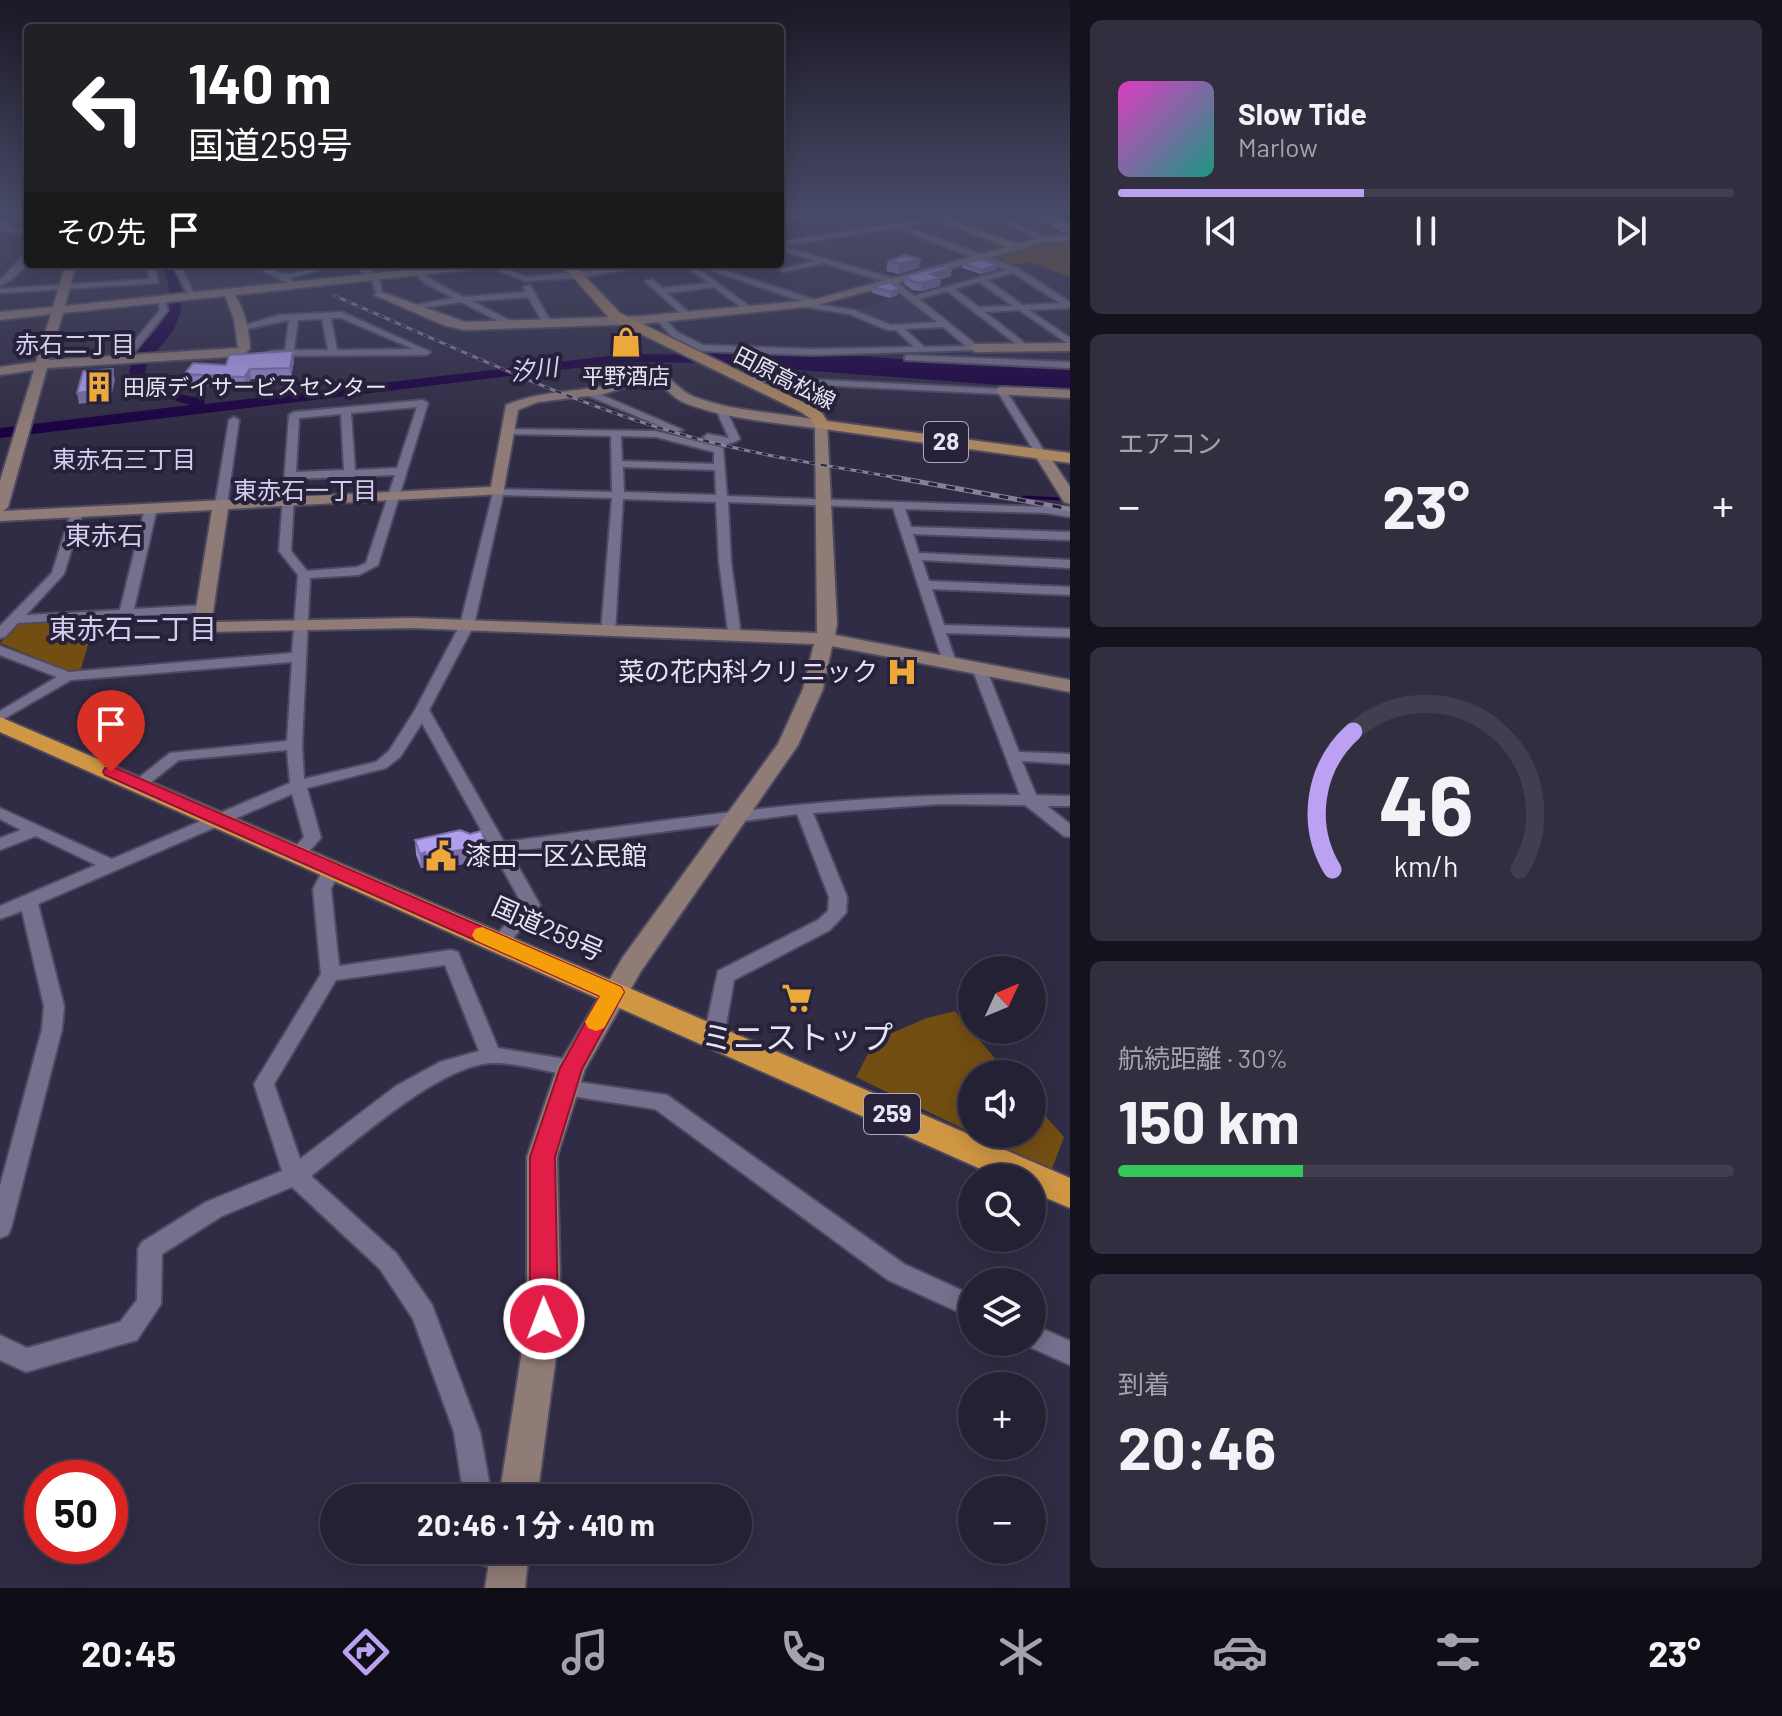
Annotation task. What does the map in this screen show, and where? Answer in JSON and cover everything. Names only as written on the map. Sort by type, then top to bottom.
[{"type":"highway","name":"国道259号","points":[[0,724],[1070,1193]]},
{"type":"main road","name":"田原高松線","points":[[590,287],[622,320],[806,409],[817,416],[822,425],[1070,458]]},
{"type":"street","points":[[0,291],[76,287]]},
{"type":"street","points":[[186,287],[190,296]]},
{"type":"street","points":[[0,316],[255,287]]},
{"type":"street","points":[[377,287],[380,295],[458,325],[690,317],[808,303],[864,287]]},
{"type":"street","points":[[380,295],[408,287]]},
{"type":"street","points":[[423,287],[463,299],[510,324]]},
{"type":"street","points":[[528,287],[547,322]]},
{"type":"street","points":[[656,287],[690,317]]},
{"type":"street","points":[[660,291],[692,287]]},
{"type":"street","points":[[721,287],[749,309]]},
{"type":"street","points":[[763,287],[808,303],[851,312],[890,328],[946,324]]},
{"type":"street","points":[[899,287],[975,348]]},
{"type":"street","points":[[914,298],[951,287]]},
{"type":"street","points":[[991,287],[1070,344]]},
{"type":"street","points":[[1040,287],[1069,306]]},
{"type":"street","points":[[0,507],[65,288]]},
{"type":"street","points":[[948,288],[1027,348]]},
{"type":"street","points":[[0,371],[124,359],[242,354],[243,327],[239,311],[228,292]]},
{"type":"street","points":[[412,308],[463,299],[531,294]]},
{"type":"street","points":[[124,359],[164,310],[162,299]]},
{"type":"street","points":[[978,310],[1069,306]]},
{"type":"street","points":[[243,327],[294,318],[342,315],[426,352],[262,354]]},
{"type":"street","points":[[326,316],[333,354]]},
{"type":"street","points":[[289,353],[294,318]]},
{"type":"street","points":[[660,319],[674,334],[701,348]]},
{"type":"street","points":[[365,324],[375,354]]},
{"type":"street","points":[[898,327],[921,349]]},
{"type":"street","points":[[812,352],[1027,348],[1070,344]]},
{"type":"street","points":[[679,348],[1070,365]]},
{"type":"street","points":[[0,913],[299,785],[381,765],[395,754],[467,625],[498,491],[511,408],[524,400],[587,392],[649,375],[658,376],[687,399],[721,410],[822,425],[827,639],[813,689],[788,745],[613,992],[568,1078],[542,1157],[544,1319],[520,1484]]},
{"type":"street","points":[[740,379],[1070,394]]},
{"type":"street","points":[[1002,391],[1070,499]]},
{"type":"street","points":[[587,392],[677,430],[733,441],[735,439],[721,410]]},
{"type":"street","points":[[297,854],[313,838],[299,785],[294,745],[304,575],[285,551],[294,415],[423,403],[369,569],[304,575]]},
{"type":"street","points":[[346,410],[350,473]]},
{"type":"street","points":[[234,420],[203,621],[212,628],[412,623],[827,639],[1070,686]]},
{"type":"street","points":[[508,431],[656,434],[719,450],[725,562],[734,636]]},
{"type":"street","points":[[608,632],[618,493],[616,433]]},
{"type":"street","points":[[616,464],[720,467]]},
{"type":"street","points":[[291,476],[401,471]]},
{"type":"street","points":[[0,516],[498,491],[824,500],[1046,510],[1070,514]]},
{"type":"street","points":[[897,503],[949,662]]},
{"type":"street","points":[[126,613],[151,508]]},
{"type":"street","points":[[18,619],[19,612],[58,574],[77,512]]},
{"type":"street","points":[[906,530],[1070,536]]},
{"type":"street","points":[[915,556],[1070,564]]},
{"type":"street","points":[[924,585],[1070,591]]},
{"type":"street","points":[[0,634],[18,619],[206,609]]},
{"type":"street","points":[[939,629],[1070,633]]},
{"type":"street","points":[[0,650],[68,676],[300,657]]},
{"type":"street","points":[[979,668],[1030,801],[1070,832]]},
{"type":"street","points":[[0,717],[68,676]]},
{"type":"street","points":[[422,710],[531,905],[500,942]]},
{"type":"street","points":[[139,784],[175,756],[294,745]]},
{"type":"street","points":[[1012,756],[1070,759]]},
{"type":"street","points":[[499,848],[803,808],[941,799],[1070,801]]},
{"type":"street","points":[[714,1036],[725,976],[824,925],[837,913],[838,897],[803,808]]},
{"type":"street","points":[[0,813],[113,866]]},
{"type":"street","points":[[0,844],[36,830]]},
{"type":"street","points":[[331,870],[322,889],[330,974],[264,1084],[295,1176],[388,1261],[423,1313],[467,1432],[476,1484]]},
{"type":"street","points":[[0,1228],[52,1029],[54,1006],[28,901]]},
{"type":"street","points":[[330,974],[451,957],[491,1055]]},
{"type":"street","points":[[0,1347],[26,1360],[128,1332],[149,1304],[150,1249],[214,1209],[295,1176],[403,1092],[447,1068],[491,1055],[660,1101],[896,1272],[958,1301]]},
{"type":"street","points":[[1046,1342],[1070,1353]]},
{"type":"shaded area","points":[[192,287],[238,287],[195,292]]},
{"type":"shaded area","points":[[905,296],[940,323],[892,326],[854,311]]},
{"type":"shaded area","points":[[691,351],[849,355],[949,363],[1070,367],[1070,390],[717,364]]},
{"type":"shaded area","points":[[96,617],[80,672],[69,671],[0,643],[23,620]]},
{"type":"shaded area","points":[[955,1011],[958,1015],[958,1044],[983,1044],[996,1060],[958,1060],[958,1126],[856,1077],[875,1040],[927,1018]]},
{"type":"shaded area","points":[[1046,1117],[1064,1137],[1051,1171],[1046,1169],[1046,1164],[1036,1164],[1003,1148],[1046,1148]]},
{"type":"building","points":[[873,287],[899,289],[891,292]]},
{"type":"building","points":[[293,351],[290,368],[250,369],[244,377],[184,374],[193,363],[226,365],[229,355]]},
{"type":"building","points":[[113,369],[110,382],[99,390],[77,393],[83,371]]},
{"type":"building","points":[[460,830],[470,834],[481,831],[487,846],[420,854],[415,840]]},
{"type":"waterway","points":[[176,287],[172,318],[163,334],[141,359],[137,372],[140,380],[157,392],[198,402]]},
{"type":"waterway","name":"汐川","points":[[0,433],[626,358],[723,359]]},
{"type":"waterway","points":[[1023,497],[1061,499]]},
{"type":"railway","points":[[335,296],[501,368],[628,418],[728,446],[904,479]]},
{"type":"railway","points":[[893,477],[1070,509]]},
{"type":"slow traffic","points":[[482,935],[613,992],[596,1022]]},
{"type":"place","name":"平野酒店","points":[[626,342]]},
{"type":"place","name":"田原デイサービスセンター","points":[[99,387]]},
{"type":"place","name":"菜の花内科クリニック","points":[[902,672]]},
{"type":"place","name":"漆田一区公民館","points":[[441,856]]},
{"type":"place","name":"ミニストップ","points":[[797,998]]},
{"type":"district","name":"赤石二丁目","points":[[75,345]]},
{"type":"district","name":"東赤石三丁目","points":[[124,460]]},
{"type":"district","name":"東赤石一丁目","points":[[305,491]]},
{"type":"district","name":"東赤石","points":[[104,536]]},
{"type":"district","name":"東赤石二丁目","points":[[133,629]]},
{"type":"route","points":[[111,772],[613,992],[571,1068],[542,1157],[544,1319]]}]
